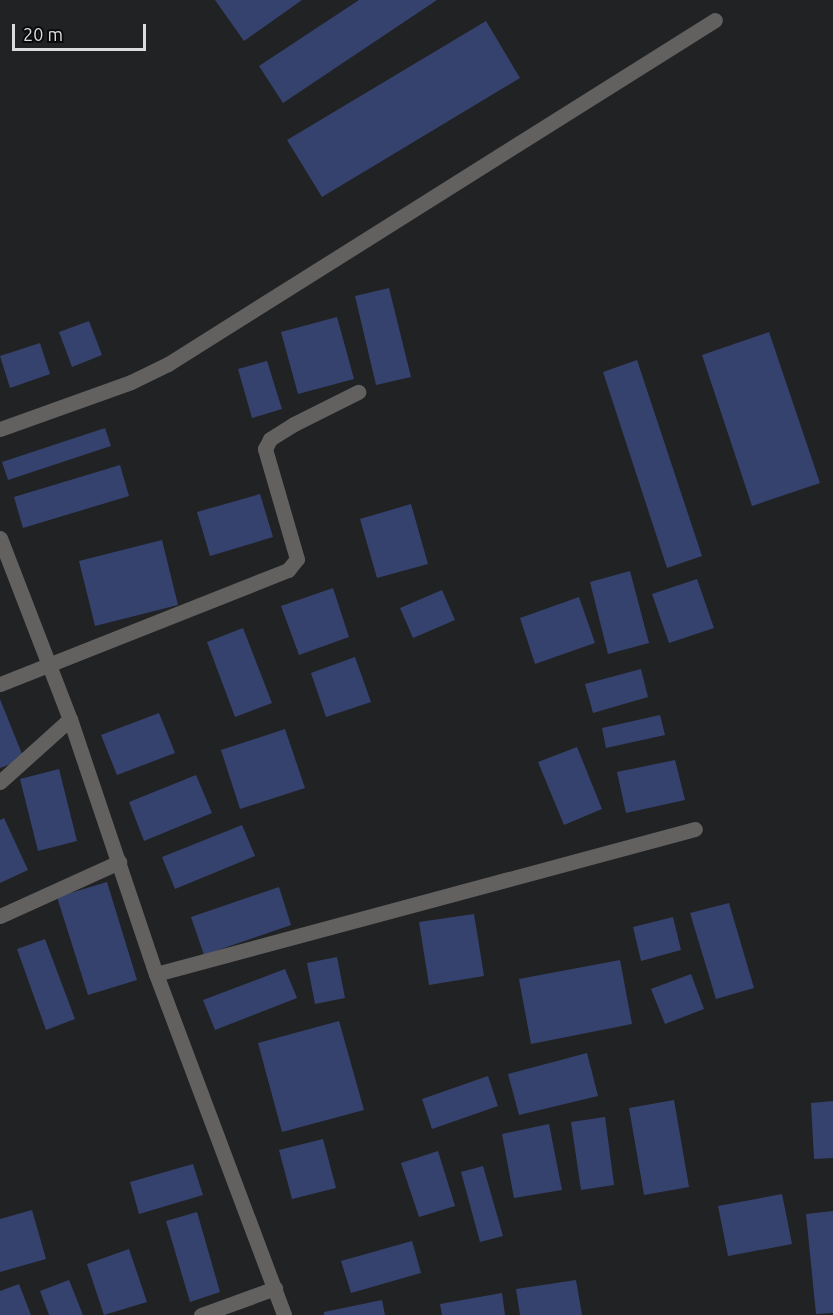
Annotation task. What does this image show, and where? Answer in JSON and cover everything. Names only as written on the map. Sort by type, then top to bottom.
[{"type":"street","points":[[0,429],[131,382],[168,364],[715,20]]},
{"type":"street","points":[[0,684],[288,570],[297,559],[265,449],[270,439],[294,424],[358,392]]},
{"type":"street","points":[[0,538],[70,719],[156,974],[284,1315]]},
{"type":"street","points":[[0,782],[70,719]]},
{"type":"street","points":[[156,974],[695,829]]},
{"type":"street","points":[[0,916],[119,862]]},
{"type":"street","points":[[201,1315],[275,1288]]},
{"type":"building","points":[[215,0],[302,0],[244,41]]},
{"type":"building","points":[[359,0],[437,0],[283,103],[259,66]]},
{"type":"building","points":[[486,21],[520,78],[322,197],[287,140]]},
{"type":"building","points":[[389,288],[411,377],[376,385],[355,296]]},
{"type":"building","points":[[337,317],[354,379],[298,394],[281,332]]},
{"type":"building","points":[[89,321],[102,355],[72,367],[59,332]]},
{"type":"building","points":[[769,332],[820,483],[752,506],[702,355]]},
{"type":"building","points":[[40,343],[50,374],[10,388],[0,356]]},
{"type":"building","points":[[637,360],[702,556],[667,568],[603,372]]},
{"type":"building","points":[[267,361],[282,409],[252,418],[238,369]]},
{"type":"building","points":[[105,428],[111,446],[8,480],[2,462]]},
{"type":"building","points":[[120,465],[129,496],[23,528],[14,497]]},
{"type":"building","points":[[260,494],[273,537],[210,556],[197,512]]},
{"type":"building","points":[[411,504],[428,564],[377,578],[360,519]]},
{"type":"building","points":[[162,540],[178,605],[95,626],[79,561]]},
{"type":"building","points":[[630,571],[649,643],[608,654],[590,582]]},
{"type":"building","points":[[697,579],[714,628],[669,643],[652,594]]},
{"type":"building","points":[[333,588],[349,637],[299,655],[281,606]]},
{"type":"building","points":[[442,590],[455,620],[413,638],[400,608]]},
{"type":"building","points":[[579,597],[595,643],[535,664],[520,618]]},
{"type":"building","points":[[243,628],[272,703],[235,717],[207,642]]},
{"type":"building","points":[[355,657],[371,702],[326,717],[311,673]]},
{"type":"building","points":[[641,669],[648,697],[593,713],[585,684]]},
{"type":"building","points":[[0,699],[24,759],[0,768]]},
{"type":"building","points":[[159,713],[175,753],[117,775],[101,735]]},
{"type":"building","points":[[660,715],[665,735],[606,748],[602,728]]},
{"type":"building","points":[[285,729],[305,788],[240,809],[221,750]]},
{"type":"building","points":[[577,747],[602,809],[564,825],[538,762]]},
{"type":"building","points":[[675,760],[685,800],[626,813],[617,772]]},
{"type":"building","points":[[59,769],[77,841],[38,851],[20,779]]},
{"type":"building","points":[[196,775],[212,813],[144,841],[129,802]]},
{"type":"building","points":[[4,818],[28,870],[0,883],[0,820]]},
{"type":"building","points":[[242,825],[255,856],[175,889],[162,857]]},
{"type":"building","points":[[107,882],[137,980],[88,995],[57,897]]},
{"type":"building","points":[[279,887],[291,925],[204,955],[191,917]]},
{"type":"building","points":[[729,903],[754,988],[716,999],[690,913]]},
{"type":"building","points":[[474,914],[484,976],[429,985],[419,922]]},
{"type":"building","points":[[673,917],[681,950],[641,961],[633,927]]},
{"type":"building","points":[[45,939],[75,1019],[46,1030],[17,949]]},
{"type":"building","points":[[337,957],[345,998],[315,1004],[307,963]]},
{"type":"building","points":[[620,960],[632,1024],[531,1044],[519,979]]},
{"type":"building","points":[[285,969],[297,998],[215,1030],[203,1000]]},
{"type":"building","points":[[691,974],[704,1009],[665,1024],[651,989]]},
{"type":"building","points":[[339,1021],[364,1110],[282,1132],[258,1043]]},
{"type":"building","points":[[587,1053],[598,1096],[519,1115],[508,1074]]},
{"type":"building","points":[[488,1076],[498,1106],[432,1129],[422,1099]]},
{"type":"building","points":[[674,1100],[689,1187],[644,1195],[629,1108]]},
{"type":"building","points":[[833,1101],[833,1158],[814,1159],[811,1103]]},
{"type":"building","points":[[605,1117],[614,1185],[581,1190],[571,1122]]},
{"type":"building","points":[[549,1124],[562,1190],[514,1198],[502,1134]]},
{"type":"building","points":[[323,1139],[336,1188],[292,1199],[279,1150]]},
{"type":"building","points":[[438,1151],[455,1206],[419,1217],[401,1163]]},
{"type":"building","points":[[193,1164],[203,1195],[139,1214],[130,1182]]},
{"type":"building","points":[[483,1166],[503,1236],[480,1242],[461,1172]]},
{"type":"building","points":[[782,1194],[792,1244],[728,1256],[718,1206]]},
{"type":"building","points":[[32,1210],[46,1259],[0,1272],[0,1219]]},
{"type":"building","points":[[833,1211],[833,1313],[816,1314],[806,1214]]},
{"type":"building","points":[[197,1212],[220,1292],[190,1302],[166,1221]]},
{"type":"building","points":[[412,1241],[421,1273],[351,1293],[341,1261]]},
{"type":"building","points":[[129,1249],[147,1302],[104,1315],[87,1264]]},
{"type":"building","points":[[69,1280],[83,1315],[49,1315],[40,1291]]},
{"type":"building","points":[[576,1280],[582,1315],[520,1315],[516,1289]]},
{"type":"building","points":[[19,1284],[31,1315],[0,1315],[0,1291]]},
{"type":"building","points":[[502,1293],[505,1315],[442,1315],[440,1304]]},
{"type":"building","points":[[382,1300],[385,1315],[324,1315],[324,1312]]}]
